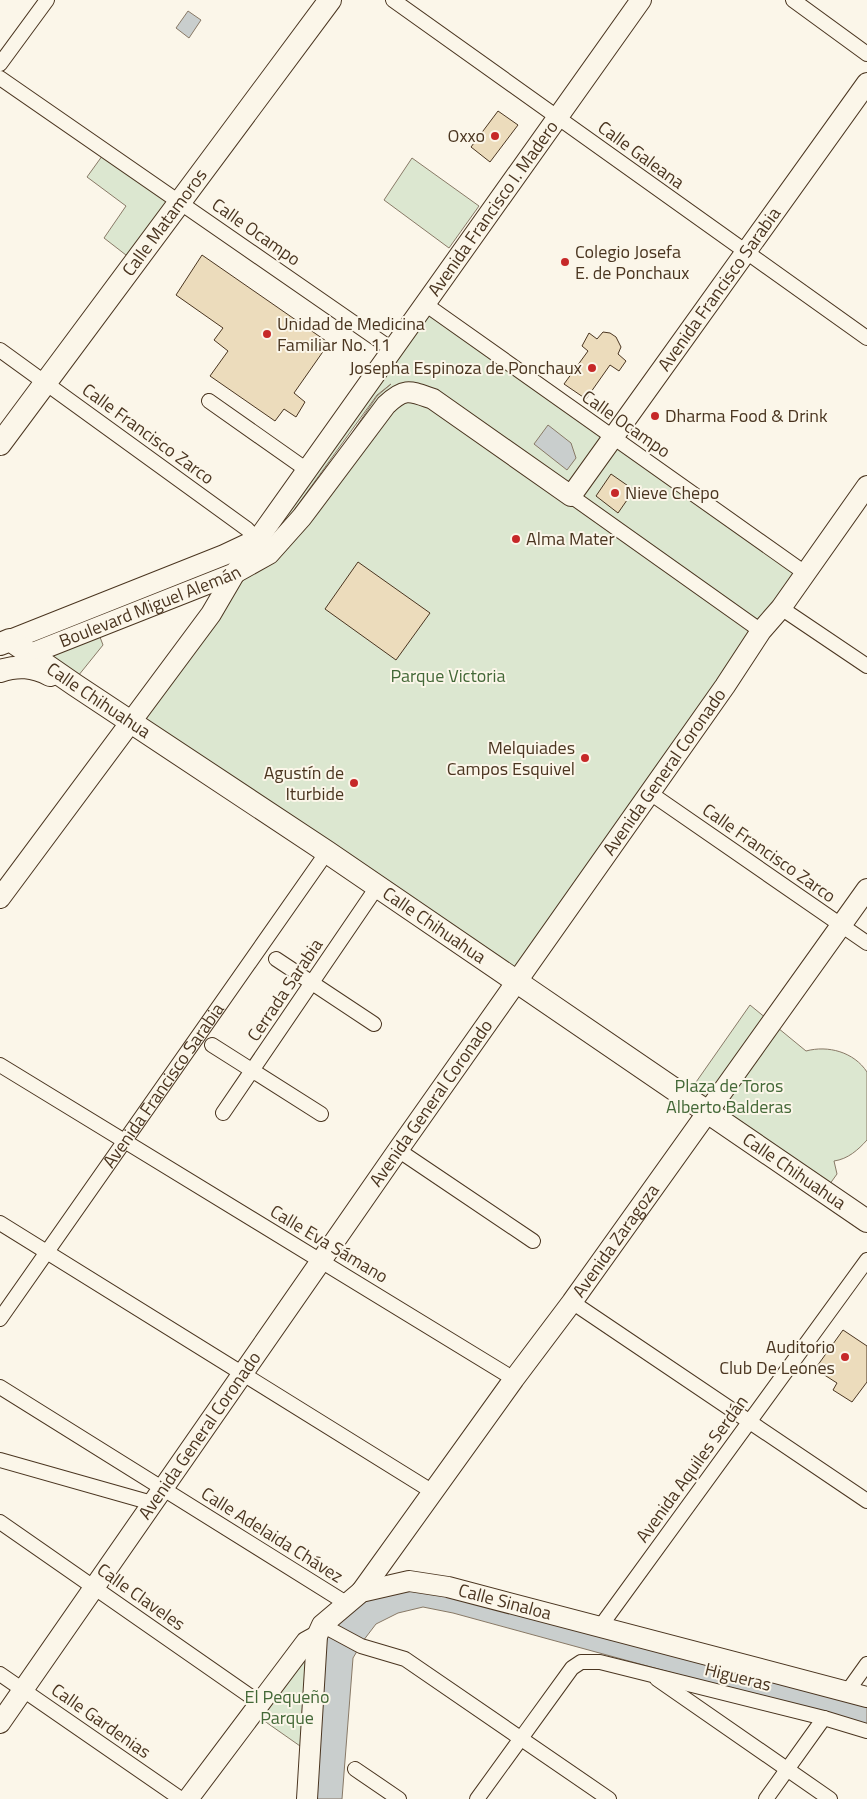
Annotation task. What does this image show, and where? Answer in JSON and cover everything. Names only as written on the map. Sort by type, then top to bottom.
[{"type":"main road","name":"Calle Matamoros","points":[[0,444],[330,0]]},
{"type":"main road","name":"Calle Chihuahua","points":[[3,639],[30,654],[326,852],[867,1221]]},
{"type":"main road","name":"Boulevard Miguel Alemán","points":[[0,664],[30,654]]},
{"type":"main road","points":[[0,671],[19,666],[66,679]]},
{"type":"street","points":[[0,64],[47,0]]},
{"type":"street","name":"Calle Galeana","points":[[393,0],[745,253],[867,338]]},
{"type":"street","name":"Avenida Francisco I. Madero","points":[[263,547],[307,470],[641,0]]},
{"type":"street","points":[[793,0],[867,54]]},
{"type":"street","name":"Calle Ocampo","points":[[0,78],[393,350]]},
{"type":"street","name":"Avenida Francisco Sarabia","points":[[571,496],[867,83]]},
{"type":"street","name":"Calle Ocampo","points":[[425,304],[805,573]]},
{"type":"street","name":"Calle Francisco Zarco","points":[[0,350],[247,529],[263,547]]},
{"type":"street","points":[[263,547],[302,517],[386,405],[401,392],[408,392],[433,398],[761,632]]},
{"type":"street","points":[[208,401],[307,470]]},
{"type":"street","name":"Avenida General Coronado","points":[[0,1723],[398,1150],[726,686],[761,632],[781,608],[867,486]]},
{"type":"street","name":"Boulevard Miguel Alemán","points":[[30,654],[235,573],[263,547]]},
{"type":"street","name":"Boulevard Miguel Alemán","points":[[3,639],[215,558],[263,547]]},
{"type":"street","points":[[0,898],[212,614],[235,573]]},
{"type":"street","points":[[781,608],[867,666]]},
{"type":"street","name":"Calle Francisco Zarco","points":[[650,793],[867,943]]},
{"type":"street","name":"Avenida Francisco Sarabia","points":[[0,1319],[326,852]]},
{"type":"street","name":"Cerrada Sarabia","points":[[223,1113],[377,887]]},
{"type":"street","name":"Avenida Zaragoza","points":[[353,1597],[433,1492],[572,1302],[867,889]]},
{"type":"street","points":[[276,959],[374,1024]]},
{"type":"street","points":[[212,1045],[321,1114]]},
{"type":"street","name":"Calle Eva Sámano","points":[[0,1065],[514,1379]]},
{"type":"street","points":[[398,1150],[533,1242]]},
{"type":"street","points":[[0,1223],[433,1492]]},
{"type":"street","name":"Avenida Aquiles Serdán","points":[[600,1627],[867,1260]]},
{"type":"street","points":[[572,1302],[867,1502]]},
{"type":"street","name":"Calle Adelaida Chávez","points":[[0,1387],[157,1496],[353,1597]]},
{"type":"street","points":[[0,1460],[157,1496]]},
{"type":"street","name":"Calle Claveles","points":[[0,1522],[260,1703]]},
{"type":"street","name":"Calle Sinaloa","points":[[323,1630],[353,1597],[409,1581],[448,1587],[867,1697]]},
{"type":"street","points":[[188,1799],[306,1642],[323,1630]]},
{"type":"street","points":[[323,1630],[360,1646],[405,1659],[609,1799]]},
{"type":"street","points":[[307,1799],[323,1630]]},
{"type":"street","name":"Higueras","points":[[521,1739],[572,1668],[581,1662],[600,1662],[650,1674],[824,1718],[867,1731]]},
{"type":"street","points":[[847,1692],[867,1664]]},
{"type":"street","name":"Calle Gardenias","points":[[0,1674],[181,1799]]},
{"type":"street","points":[[650,1674],[830,1799]]},
{"type":"street","points":[[766,1799],[824,1718]]},
{"type":"street","points":[[477,1799],[521,1739]]},
{"type":"street","points":[[355,1769],[399,1799]]},
{"type":"green space","points":[[105,152],[178,203],[135,262],[104,238],[126,206],[87,177]]},
{"type":"green space","points":[[412,158],[479,206],[449,248],[384,200]]},
{"type":"green space","name":"Parque Victoria","points":[[419,302],[800,571],[512,983],[126,718],[305,503],[377,396],[391,384],[377,395],[287,520],[282,516]]},
{"type":"green space","points":[[95,624],[103,645],[74,681],[32,650]]},
{"type":"green space","name":"Plaza de Toros Alberto Balderas","points":[[750,1005],[806,1051],[823,1049],[840,1052],[855,1059],[867,1072],[867,1140],[852,1154],[834,1161],[837,1174],[819,1199],[680,1105]]},
{"type":"green space","name":"El Pequeño Parque","points":[[316,1635],[310,1753],[253,1713]]},
{"type":"shaded area","points":[[188,11],[201,20],[189,38],[176,28]]},
{"type":"shaded area","points":[[548,425],[571,443],[576,458],[567,470],[534,444]]},
{"type":"shaded area","points":[[425,1587],[867,1702],[867,1726],[453,1613],[423,1607],[398,1613],[376,1624],[353,1658],[342,1799],[312,1799],[325,1642],[336,1625],[371,1596]]},
{"type":"building","name":"Oxxo","points":[[498,111],[518,125],[490,162],[471,147]]},
{"type":"building","name":"Unidad de Medicina Familiar No. 11","points":[[202,255],[329,343],[294,393],[305,402],[296,417],[284,409],[275,421],[210,376],[228,351],[214,340],[223,328],[176,295]]},
{"type":"building","name":"Josepha Espinoza de Ponchaux","points":[[603,332],[610,333],[616,337],[621,347],[618,354],[626,361],[619,371],[610,365],[586,399],[564,384],[588,351],[582,346],[589,333],[597,339]]},
{"type":"building","name":"Nieve Chepo","points":[[611,474],[634,490],[618,513],[596,496]]},
{"type":"building","points":[[358,562],[430,613],[396,660],[325,609]]},
{"type":"building","name":"Auditorio Club De Leones","points":[[843,1330],[867,1346],[867,1382],[852,1402],[833,1390],[837,1383],[815,1369]]},
{"type":"place","name":"Oxxo","points":[[495,136]]},
{"type":"place","name":"Colegio Josefa E. de Ponchaux","points":[[565,262]]},
{"type":"place","name":"Unidad de Medicina Familiar No. 11","points":[[267,334]]},
{"type":"place","name":"Josepha Espinoza de Ponchaux","points":[[592,368]]},
{"type":"place","name":"Dharma Food & Drink","points":[[655,416]]},
{"type":"place","name":"Nieve Chepo","points":[[615,493]]},
{"type":"place","name":"Alma Mater","points":[[516,539]]},
{"type":"place","name":"Melquiades Campos Esquivel","points":[[585,758]]},
{"type":"place","name":"Agustín de Iturbide","points":[[354,783]]},
{"type":"place","name":"Auditorio Club De Leones","points":[[845,1357]]}]
